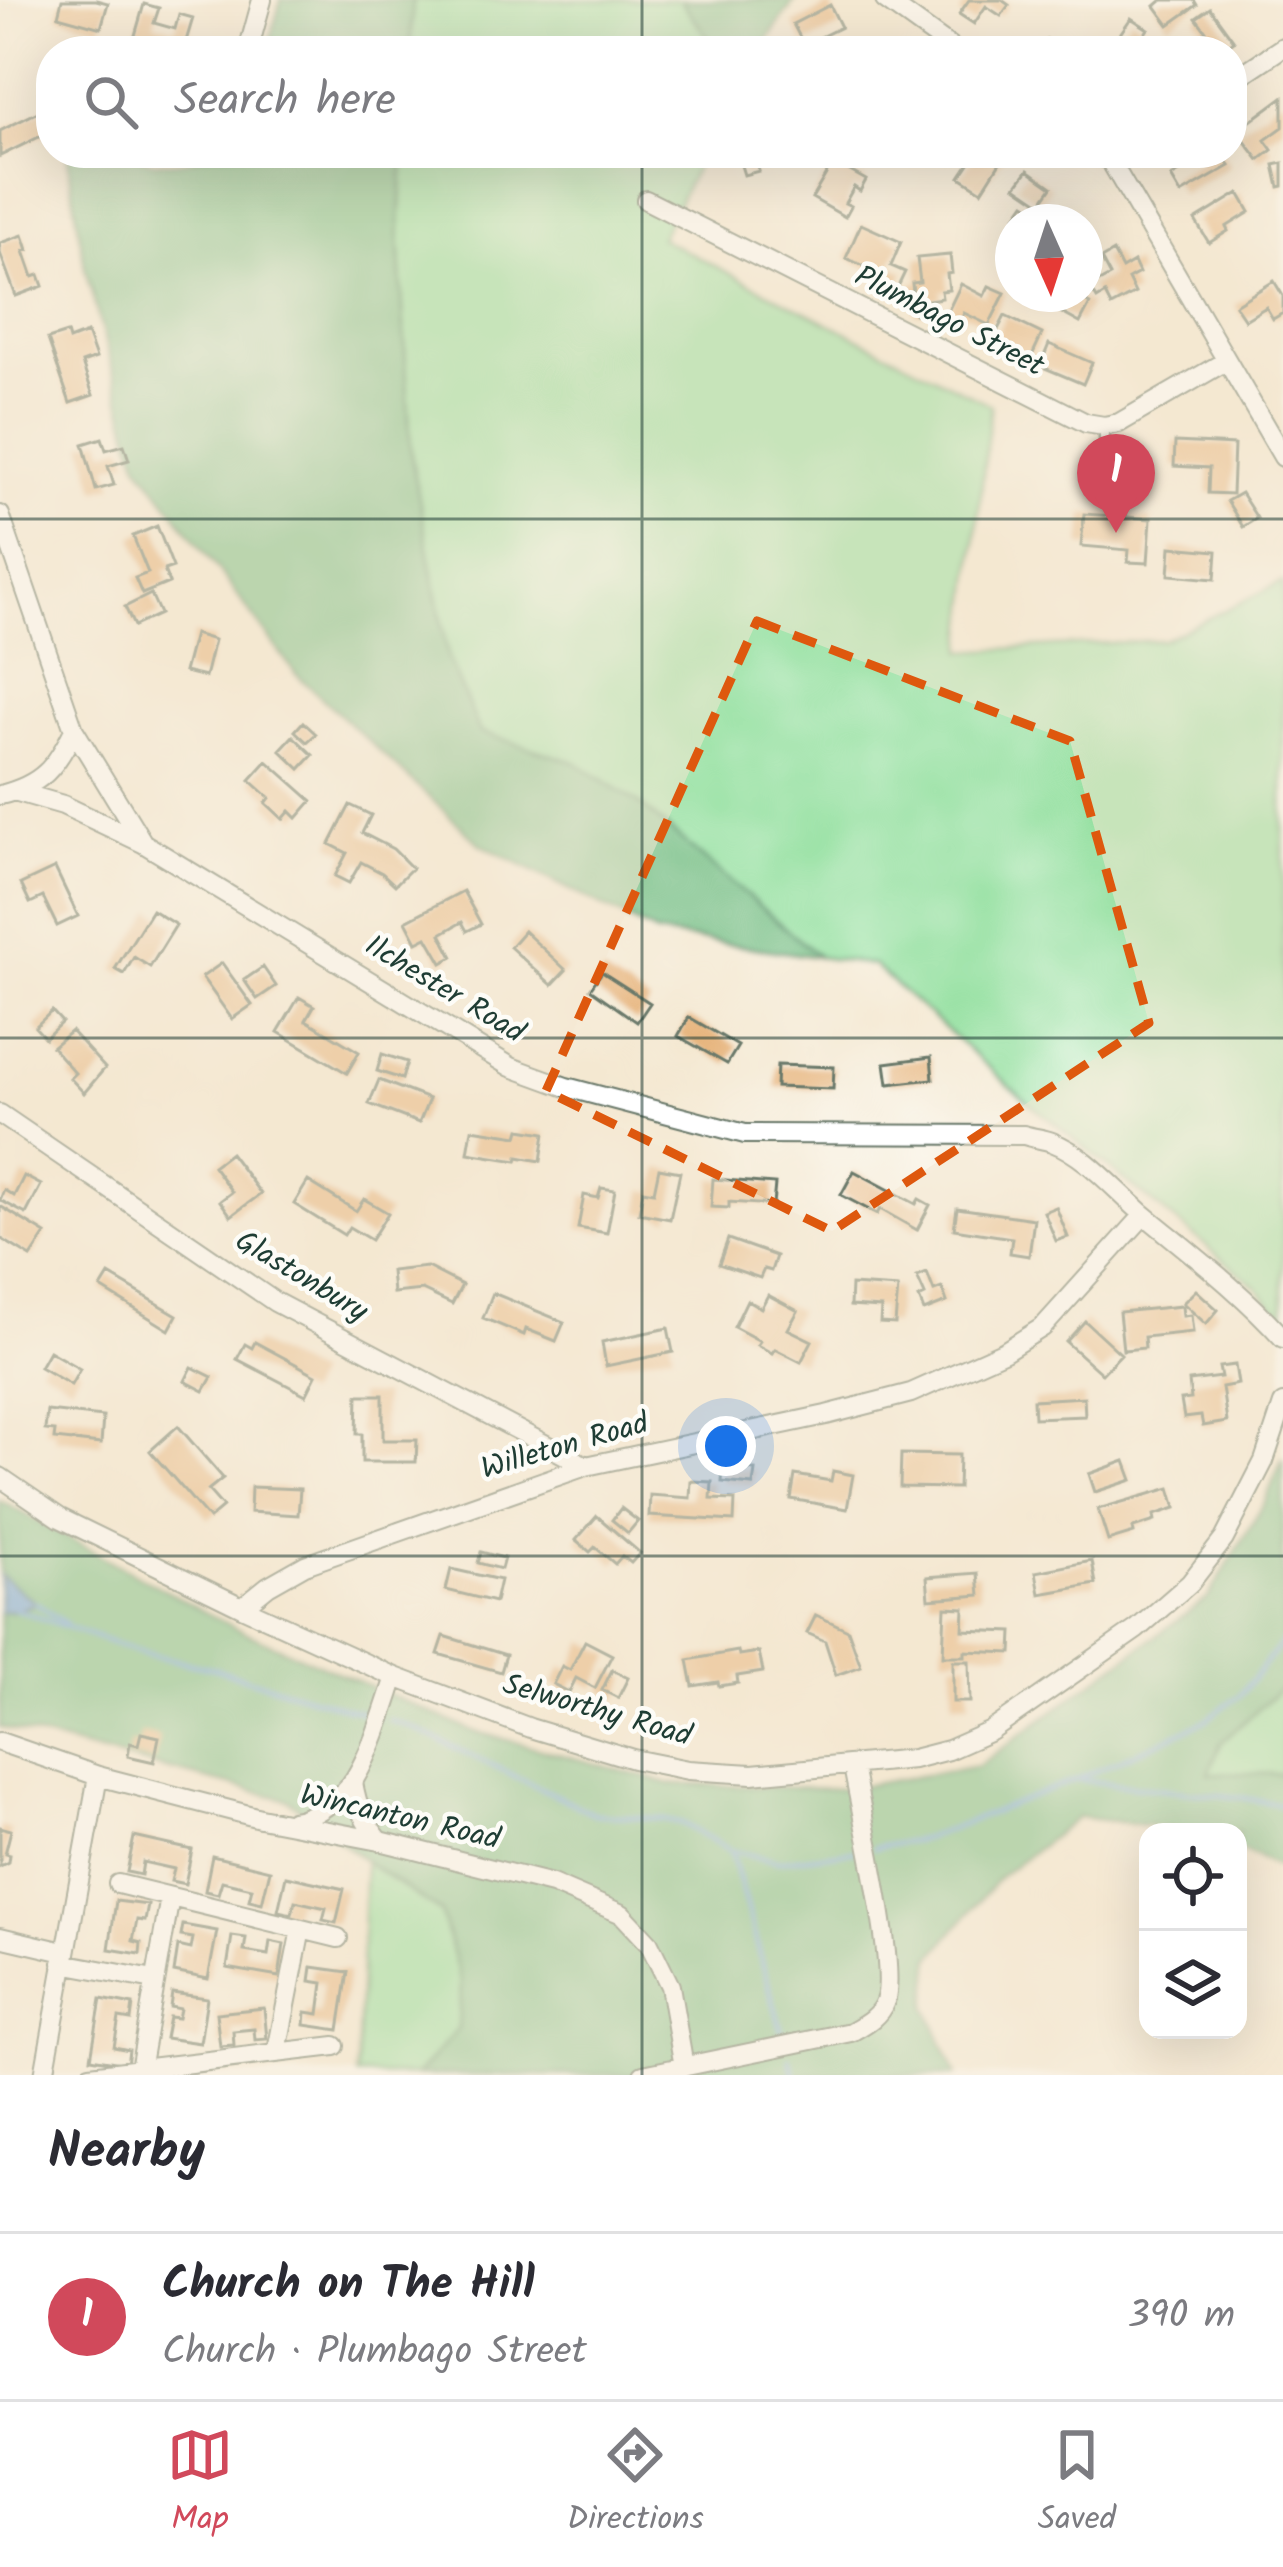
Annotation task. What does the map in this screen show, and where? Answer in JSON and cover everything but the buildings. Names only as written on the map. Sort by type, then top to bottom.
[{"type":"street","points":[[252,36],[262,0]]},
{"type":"street","points":[[884,0],[935,36]]},
{"type":"street","points":[[1247,71],[1283,46]]},
{"type":"street","points":[[1118,168],[1283,457]]},
{"type":"street","name":"Plumbago Street","points":[[646,200],[1070,417],[1104,426]]},
{"type":"street","points":[[1104,426],[1131,417],[1226,361]]},
{"type":"street","name":"Ilchester Road","points":[[0,515],[74,730],[143,843],[511,1067],[566,1087],[745,1135],[1024,1135],[1054,1143],[1080,1160],[1144,1215]]},
{"type":"street","points":[[7,793],[45,775],[74,730]]},
{"type":"street","points":[[7,793],[63,805],[143,843]]},
{"type":"street","name":"Glastonbury","points":[[0,1114],[274,1302],[586,1466]]},
{"type":"street","points":[[1144,1215],[1199,1257],[1283,1338]]},
{"type":"street","name":"Willeton Road","points":[[242,1607],[305,1564],[586,1466],[910,1393],[1005,1351],[1043,1327],[1144,1215]]},
{"type":"street","name":"Selworthy Road","points":[[0,1478],[61,1518],[395,1677],[530,1728],[633,1759],[688,1770],[752,1774],[913,1759],[992,1731],[1137,1629],[1190,1583],[1224,1539],[1264,1461],[1283,1404]]},
{"type":"street","points":[[280,1822],[303,1820],[353,1782],[395,1677]]},
{"type":"street","name":"Wincanton Road","points":[[0,1742],[98,1775],[280,1822],[380,1841],[552,1884],[622,1914],[649,1943],[670,1986],[684,2066]]},
{"type":"street","points":[[643,2075],[851,2032],[874,2019],[885,2002],[889,1983],[853,1766]]},
{"type":"street","points":[[44,2075],[98,1775]]},
{"type":"street","points":[[353,1782],[364,1822],[380,1841]]},
{"type":"street","points":[[118,1884],[338,1938]]},
{"type":"street","points":[[140,2070],[170,1897]]},
{"type":"street","points":[[277,2051],[301,1929]]},
{"type":"street","points":[[0,1937],[154,1980]]},
{"type":"street","points":[[90,2075],[335,2046]]},
{"type":"lane","points":[[1104,426],[1107,467],[1121,482],[1138,484]]},
{"type":"highlighted area","points":[[757,621],[1070,741],[1149,1023],[832,1231],[546,1091]]},
{"type":"green space","points":[[281,0],[413,0],[411,36],[271,36]]},
{"type":"green space","points":[[413,0],[680,0],[707,36],[411,36]]},
{"type":"green space","points":[[680,0],[795,0],[770,36],[707,36]]},
{"type":"green space","points":[[69,168],[403,168],[399,239],[411,455],[448,658],[480,732],[575,762],[637,802],[819,957],[657,934],[480,844],[296,674],[138,463],[85,269]]},
{"type":"green space","points":[[403,168],[695,168],[660,238],[991,405],[963,651],[1163,640],[1283,582],[1283,1317],[1257,1287],[1022,1097],[873,965],[819,957],[637,802],[575,762],[480,733],[448,658],[411,455],[399,239]]},
{"type":"green space","points":[[1283,1458],[1283,1686],[1221,1743],[1209,1773],[1283,1774],[1283,1869],[1247,1852],[1247,1823],[1139,1824],[1078,1817],[999,1877],[932,1957],[927,2006],[956,2075],[417,2075],[458,2029],[461,1982],[441,1912],[365,1861],[289,1800],[0,1727],[0,1612],[35,1603],[0,1575],[0,1501],[233,1627],[470,1730],[671,1784],[843,1789],[978,1766],[1208,1598],[1265,1502]]},
{"type":"green space","points":[[1283,1686],[1283,1774],[1208,1774],[1221,1743]]},
{"type":"green space","points":[[365,1861],[441,1913],[461,1982],[458,2029],[417,2075],[357,2075]]},
{"type":"water","points":[[0,1575],[36,1603],[0,1612]]},
{"type":"waterway","points":[[36,1603],[66,1624]]},
{"type":"waterway","points":[[15,1609],[138,1652],[212,1668],[378,1717]]},
{"type":"waterway","points":[[874,1848],[926,1838],[1078,1779],[1203,1722],[1240,1695],[1283,1641]]},
{"type":"waterway","points":[[389,1720],[595,1814],[682,1823],[731,1851],[778,1861],[863,1850]]},
{"type":"waterway","points":[[1080,1780],[1283,1805]]},
{"type":"waterway","points":[[731,1853],[782,2032]]},
{"type":"waterway","points":[[790,2059],[795,2075]]},
{"type":"place","name":"Church on The Hill","points":[[1116,533]]}]
